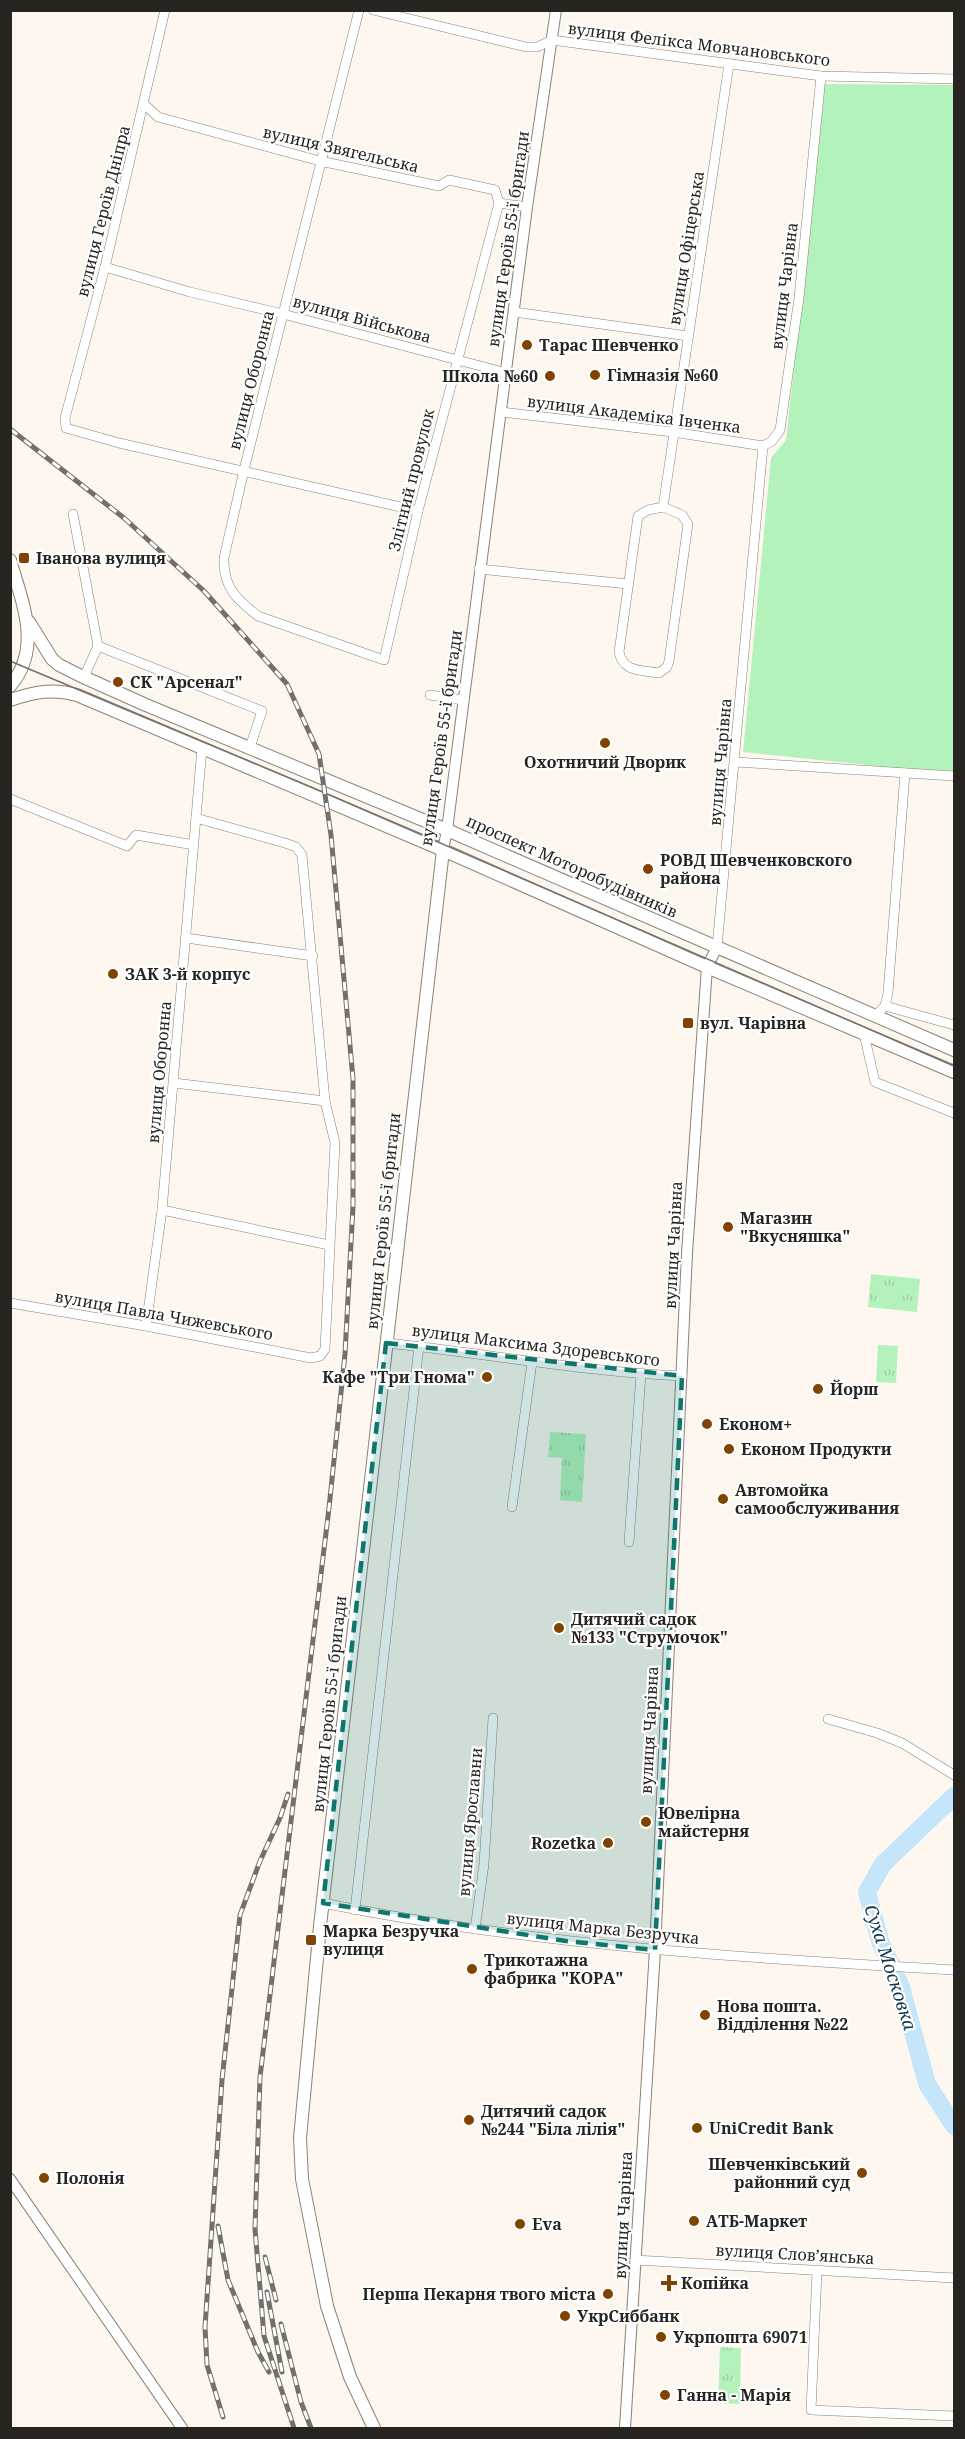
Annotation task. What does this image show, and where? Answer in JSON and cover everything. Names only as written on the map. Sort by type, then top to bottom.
[{"type":"main road","points":[[10,560],[29,622],[28,650],[22,670],[10,686]]},
{"type":"main road","name":"проспект Моторобудівників","points":[[29,622],[52,659],[84,677],[447,830],[954,1050]]},
{"type":"main road","points":[[10,700],[41,690],[68,692],[442,850],[707,967],[954,1072]]},
{"type":"main road","name":"вулиця Героїв 55-ї бригади","points":[[374,2428],[350,2377],[327,2306],[302,2179],[300,2138],[323,1903],[442,850]]},
{"type":"street","name":"вулиця Героїв Дніпра","points":[[165,10],[105,267],[65,418],[66,428],[120,443],[244,470]]},
{"type":"street","name":"вулиця Оборонна","points":[[359,10],[244,470],[224,558],[224,572],[227,585],[246,607],[258,616],[384,660]]},
{"type":"street","name":"вулиця Фелікса Мовчановського","points":[[373,10],[526,47],[537,47],[552,40],[821,76],[954,80]]},
{"type":"street","name":"вулиця Героїв 55-ї бригади","points":[[442,850],[447,830],[527,207],[556,10]]},
{"type":"street","name":"вулиця Офіцерська","points":[[663,507],[729,64]]},
{"type":"street","name":"вулиця Чарівна","points":[[625,2428],[655,1950],[688,1242],[707,967],[717,947],[763,446],[772,441],[780,430],[799,298],[821,76]]},
{"type":"street","name":"вулиця Звягельська","points":[[144,104],[158,117],[320,161],[439,186],[449,180],[495,190],[499,203]]},
{"type":"street","points":[[499,203],[527,207]]},
{"type":"street","name":"Злітний провулок","points":[[384,660],[418,511],[499,203]]},
{"type":"street","name":"вулиця Військова","points":[[105,267],[190,292],[507,373]]},
{"type":"street","points":[[514,312],[688,336]]},
{"type":"street","name":"вулиця Академіка Івченка","points":[[502,412],[674,432],[763,446]]},
{"type":"street","points":[[244,470],[418,511]]},
{"type":"street","points":[[663,507],[682,515],[687,524],[669,661],[664,671],[659,673],[628,667],[621,659],[619,652],[638,516],[648,510],[663,507]]},
{"type":"street","points":[[73,514],[98,646],[84,677]]},
{"type":"street","points":[[479,569],[628,584]]},
{"type":"street","points":[[98,646],[262,711],[250,747]]},
{"type":"street","points":[[430,695],[463,700]]},
{"type":"street","name":"вулиця Оборонна","points":[[146,1326],[162,1210],[202,748]]},
{"type":"street","points":[[735,762],[954,776]]},
{"type":"street","points":[[876,1016],[885,1005],[905,773]]},
{"type":"street","points":[[10,799],[126,846],[136,835],[194,845]]},
{"type":"street","points":[[162,1210],[329,1245],[335,1161],[334,1143],[325,1101],[302,855],[296,847],[196,818]]},
{"type":"street","points":[[186,938],[313,956]]},
{"type":"street","points":[[885,1005],[954,1025]]},
{"type":"street","points":[[864,1034],[875,1082],[954,1113]]},
{"type":"street","points":[[174,1083],[325,1101]]},
{"type":"street","name":"вулиця Павла Чижевського","points":[[10,1303],[146,1326],[311,1358],[320,1356],[325,1349],[329,1245]]},
{"type":"street","name":"вулиця Максима Здоревського","points":[[386,1343],[532,1362],[641,1374],[682,1376]]},
{"type":"street","points":[[355,1910],[419,1346]]},
{"type":"street","points":[[512,1507],[532,1362]]},
{"type":"street","points":[[629,1542],[641,1374]]},
{"type":"street","name":"вулиця Ярославни","points":[[475,1929],[484,1864],[493,1718]]},
{"type":"street","points":[[828,1719],[878,1732],[953,1772]]},
{"type":"street","name":"вулиця Марка Безручка","points":[[323,1903],[475,1929],[566,1941],[882,1967],[954,1970]]},
{"type":"street","points":[[10,2179],[182,2428]]},
{"type":"street","name":"вулиця Слов’янська","points":[[635,2260],[954,2277]]},
{"type":"street","points":[[817,2271],[811,2410],[954,2416]]},
{"type":"highlighted area","points":[[386,1343],[682,1376],[655,1950],[566,1941],[323,1903]]},
{"type":"green space","points":[[825,84],[954,85],[954,771],[905,769],[743,752],[771,458],[786,440]]},
{"type":"green space","points":[[871,1274],[920,1279],[917,1312],[868,1307]]},
{"type":"green space","points":[[878,1345],[898,1346],[896,1383],[876,1382]]},
{"type":"green space","points":[[550,1432],[586,1434],[582,1502],[560,1500],[562,1458],[548,1457]]},
{"type":"green space","points":[[720,2347],[741,2348],[740,2404],[718,2403]]},
{"type":"waterway","name":"Суха Московка","points":[[954,1796],[883,1864],[867,1892],[880,1941],[901,1987],[927,2084],[954,2126]]},
{"type":"tram line","points":[[10,661],[325,793],[954,1066]]},
{"type":"railway","points":[[10,429],[124,518],[204,591],[287,684],[319,754],[331,835],[353,1079],[353,1206],[345,1354],[329,1508],[260,2077],[255,2229],[264,2336],[294,2428]]},
{"type":"railway","points":[[223,2417],[207,2365],[205,2327],[222,2080],[240,1915],[288,1794]]},
{"type":"railway","points":[[218,2226],[228,2280],[258,2352],[269,2372]]},
{"type":"railway","points":[[265,2257],[276,2300]]},
{"type":"railway","points":[[267,2292],[282,2372]]},
{"type":"railway","points":[[281,2324],[301,2402],[311,2428]]},
{"type":"place","name":"Тарас Шевченко","points":[[527,345]]},
{"type":"place","name":"Гімназія №60","points":[[595,375]]},
{"type":"place","name":"Школа №60","points":[[550,376]]},
{"type":"place","name":"Іванова вулиця","points":[[24,558]]},
{"type":"place","name":"СК \"Арсенал\"","points":[[118,682]]},
{"type":"place","name":"Охотничий Дворик","points":[[605,743]]},
{"type":"place","name":"РОВД Шевченковского района","points":[[648,869]]},
{"type":"place","name":"ЗАК 3-й корпус","points":[[113,974]]},
{"type":"place","name":"вул. Чарівна","points":[[688,1023]]},
{"type":"place","name":"Магазин \"Вкусняшка\"","points":[[728,1227]]},
{"type":"place","name":"Кафе \"Три Гнома\"","points":[[487,1377]]},
{"type":"place","name":"Йорш","points":[[818,1389]]},
{"type":"place","name":"Економ+","points":[[707,1424]]},
{"type":"place","name":"Економ Продукти","points":[[729,1449]]},
{"type":"place","name":"Автомойка самообслуживания","points":[[723,1499]]},
{"type":"place","name":"Дитячий садок №133 \"Струмочок\"","points":[[559,1628]]},
{"type":"place","name":"Ювелірна майстерня","points":[[646,1822]]},
{"type":"place","name":"Rozetka","points":[[608,1843]]},
{"type":"place","name":"Марка Безручка вулиця","points":[[311,1940]]},
{"type":"place","name":"Трикотажна фабрика \"КОРА\"","points":[[472,1969]]},
{"type":"place","name":"Нова пошта. Відділення №22","points":[[705,2015]]},
{"type":"place","name":"Дитячий садок №244 \"Біла лілія\"","points":[[469,2120]]},
{"type":"place","name":"UniCredit Bank","points":[[697,2128]]},
{"type":"place","name":"Шевченківський районний суд","points":[[862,2173]]},
{"type":"place","name":"Полонія","points":[[44,2178]]},
{"type":"place","name":"АТБ-Маркет","points":[[694,2221]]},
{"type":"place","name":"Eva","points":[[520,2224]]},
{"type":"place","name":"Копійка","points":[[669,2283]]},
{"type":"place","name":"Перша Пекарня твого міста","points":[[608,2294]]},
{"type":"place","name":"УкрСиббанк","points":[[565,2316]]},
{"type":"place","name":"Укрпошта 69071","points":[[661,2337]]},
{"type":"place","name":"Ганна - Марія","points":[[665,2395]]}]
